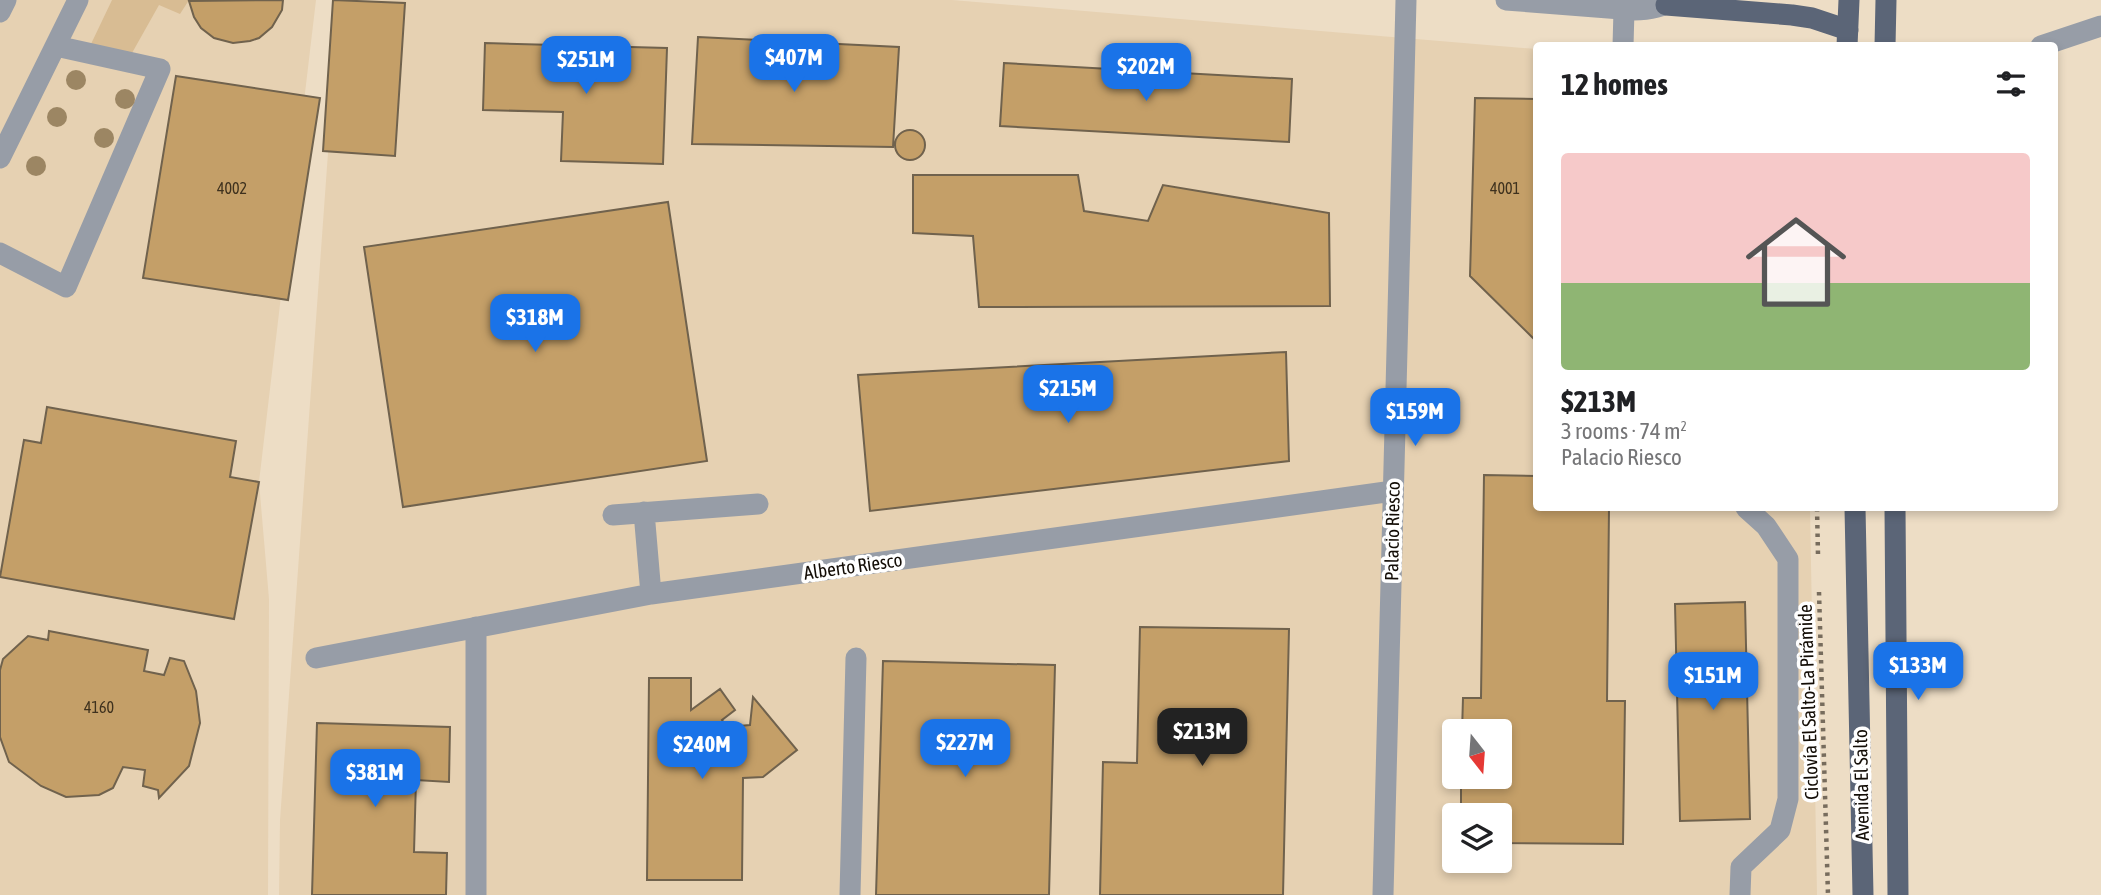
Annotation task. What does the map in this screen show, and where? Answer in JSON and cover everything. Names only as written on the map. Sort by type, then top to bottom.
[{"type":"main road","points":[[1669,2],[1812,18],[1847,38],[1849,0]]},
{"type":"main road","points":[[1885,42],[1886,0]]},
{"type":"main road","name":"Avenida El Salto","points":[[1855,511],[1863,895]]},
{"type":"main road","name":"Avenida El Salto","points":[[1895,511],[1898,895]]},
{"type":"street","points":[[0,12],[6,0]]},
{"type":"street","points":[[0,158],[78,0]]},
{"type":"street","name":"Palacio Riesco","points":[[1383,895],[1406,0]]},
{"type":"street","points":[[1506,0],[1624,10],[1648,10],[1669,2]]},
{"type":"street","points":[[1623,42],[1624,10]]},
{"type":"street","points":[[2053,42],[2101,26]]},
{"type":"street","points":[[0,253],[66,287],[160,69],[56,46]]},
{"type":"street","name":"Alberto Riesco","points":[[316,658],[651,594],[1393,491]]},
{"type":"street","points":[[613,515],[758,504]]},
{"type":"street","points":[[1740,895],[1741,867],[1780,830],[1788,799],[1788,559],[1766,526],[1749,511]]},
{"type":"street","points":[[643,512],[651,594]]},
{"type":"street","points":[[476,627],[476,895]]},
{"type":"street","points":[[850,895],[856,658]]},
{"type":"path","points":[[1817,511],[1818,563]]},
{"type":"path","name":"Ciclovía El Salto-La Pirámide","points":[[1819,590],[1828,895]]},
{"type":"shaded area","points":[[0,0],[316,0],[259,482],[269,599],[268,895],[0,895]]},
{"type":"shaded area","points":[[112,0],[189,0],[180,14],[159,5],[132,53],[91,44]]},
{"type":"shaded area","points":[[339,0],[952,0],[1533,49],[1533,511],[1810,511],[1817,895],[279,895],[280,820]]},
{"type":"building","points":[[283,0],[282,10],[272,27],[259,38],[233,43],[214,38],[201,28],[189,1]]},
{"type":"building","points":[[333,0],[405,3],[395,156],[323,151]]},
{"type":"building","points":[[698,37],[899,47],[893,147],[692,144]]},
{"type":"building","points":[[485,43],[667,48],[663,164],[561,161],[563,112],[483,110]]},
{"type":"building","points":[[1004,63],[1292,79],[1289,142],[1000,126]]},
{"type":"building","points":[[176,76],[320,98],[288,300],[143,278]]},
{"type":"building","points":[[1475,98],[1533,99],[1533,338],[1470,276]]},
{"type":"building","points":[[910,130],[921,134],[925,145],[921,156],[910,160],[899,156],[895,145],[899,134]]},
{"type":"building","points":[[913,175],[1078,175],[1084,211],[1148,221],[1163,185],[1329,213],[1330,306],[979,307],[973,236],[913,233]]},
{"type":"building","points":[[668,202],[707,461],[403,507],[364,247]]},
{"type":"building","points":[[1286,352],[1289,461],[870,511],[858,375]]},
{"type":"building","points":[[47,407],[236,441],[230,477],[259,482],[234,619],[0,577],[24,440],[41,443]]},
{"type":"building","points":[[1484,475],[1533,476],[1533,511],[1609,511],[1607,701],[1625,701],[1623,844],[1512,843],[1512,803],[1461,803],[1461,789],[1512,789],[1512,719],[1462,719],[1463,698],[1481,698]]},
{"type":"building","points":[[1745,602],[1750,819],[1680,821],[1675,604]]},
{"type":"building","points":[[1140,627],[1289,629],[1283,895],[1100,895],[1103,762],[1137,763]]},
{"type":"building","points":[[49,631],[148,650],[144,671],[164,675],[170,658],[184,661],[196,691],[200,723],[189,766],[159,798],[158,790],[143,786],[145,770],[123,767],[113,788],[99,795],[66,797],[41,786],[9,762],[0,737],[0,670],[3,659],[28,636],[48,640]]},
{"type":"building","points":[[883,661],[1055,665],[1049,895],[876,895]]},
{"type":"building","points":[[649,678],[691,678],[691,710],[720,689],[735,710],[722,720],[727,727],[750,725],[753,697],[797,750],[763,777],[743,778],[742,880],[647,880]]},
{"type":"building","points":[[317,723],[450,727],[449,782],[416,780],[414,852],[447,853],[446,895],[312,895]]}]
